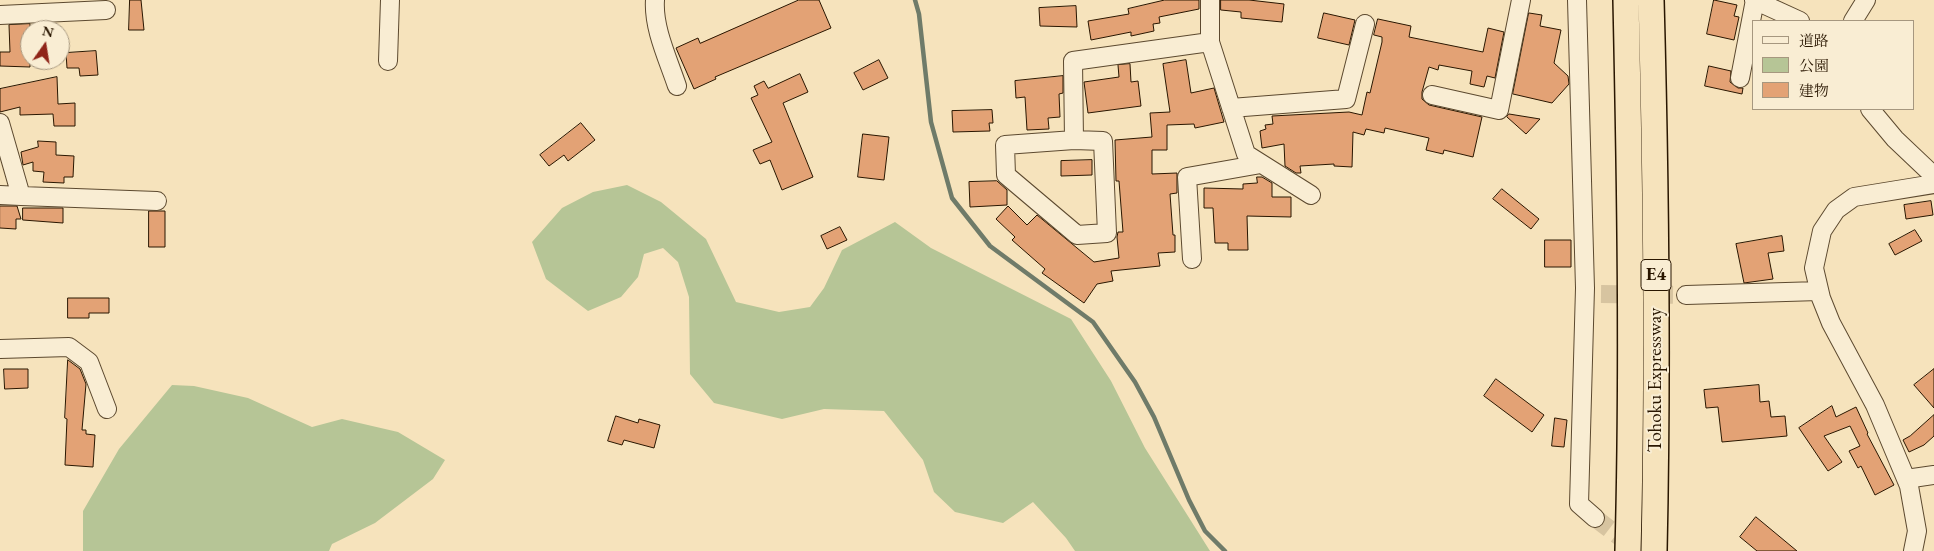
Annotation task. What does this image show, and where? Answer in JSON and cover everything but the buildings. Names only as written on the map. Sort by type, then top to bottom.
[{"type":"highway","name":"Tohoku Expressway","points":[[1626,0],[1630,173],[1631,445],[1628,551]]},
{"type":"highway","name":"Tohoku Expressway","points":[[1651,0],[1656,172],[1654,551]]},
{"type":"street","points":[[388,61],[390,0]]},
{"type":"street","points":[[655,0],[654,10],[677,86]]},
{"type":"street","points":[[1210,0],[1210,42],[1246,154],[1311,195]]},
{"type":"street","points":[[1432,95],[1498,110],[1521,0]]},
{"type":"street","points":[[1576,0],[1593,291],[1579,504],[1595,518]]},
{"type":"street","points":[[1740,78],[1754,0],[1798,20]]},
{"type":"street","points":[[1854,20],[1866,0]]},
{"type":"street","points":[[0,15],[106,10]]},
{"type":"street","points":[[1231,108],[1346,99],[1365,24]]},
{"type":"street","points":[[1074,140],[1074,61],[1210,42]]},
{"type":"street","points":[[1871,110],[1895,140],[1934,176]]},
{"type":"street","points":[[0,123],[21,196]]},
{"type":"street","points":[[1074,140],[1103,141],[1108,233],[1077,235],[1006,175],[1005,145],[1074,140]]},
{"type":"street","points":[[1192,259],[1187,177],[1261,164]]},
{"type":"street","points":[[1913,551],[1917,531],[1910,486],[1875,405],[1831,323],[1819,292],[1814,268],[1822,231],[1836,210],[1854,197],[1934,184]]},
{"type":"street","points":[[0,195],[157,201]]},
{"type":"street","points":[[1686,295],[1819,292]]},
{"type":"street","points":[[0,349],[69,347],[89,362],[108,409]]},
{"type":"street","points":[[1906,479],[1934,475]]},
{"type":"green space","points":[[627,185],[661,202],[706,239],[736,302],[779,312],[810,307],[824,288],[842,250],[895,222],[931,248],[1071,319],[1111,381],[1145,448],[1210,551],[1075,551],[1066,538],[1033,502],[1003,523],[955,512],[934,492],[923,460],[884,411],[824,409],[782,419],[714,403],[690,374],[689,297],[678,262],[663,248],[644,254],[638,277],[621,297],[588,311],[546,279],[532,242],[562,208],[593,192]]},
{"type":"green space","points":[[172,385],[194,386],[248,398],[312,427],[342,419],[398,432],[445,460],[433,479],[375,523],[332,544],[329,551],[83,551],[83,511],[119,449]]},
{"type":"waterway","points":[[915,0],[919,14],[931,122],[952,198],[990,246],[1093,322],[1135,382],[1154,417],[1189,500],[1205,531],[1225,551]]},
{"type":"tunnel","points":[[1601,294],[1686,295]]},
{"type":"tunnel","points":[[1595,518],[1634,548]]}]
